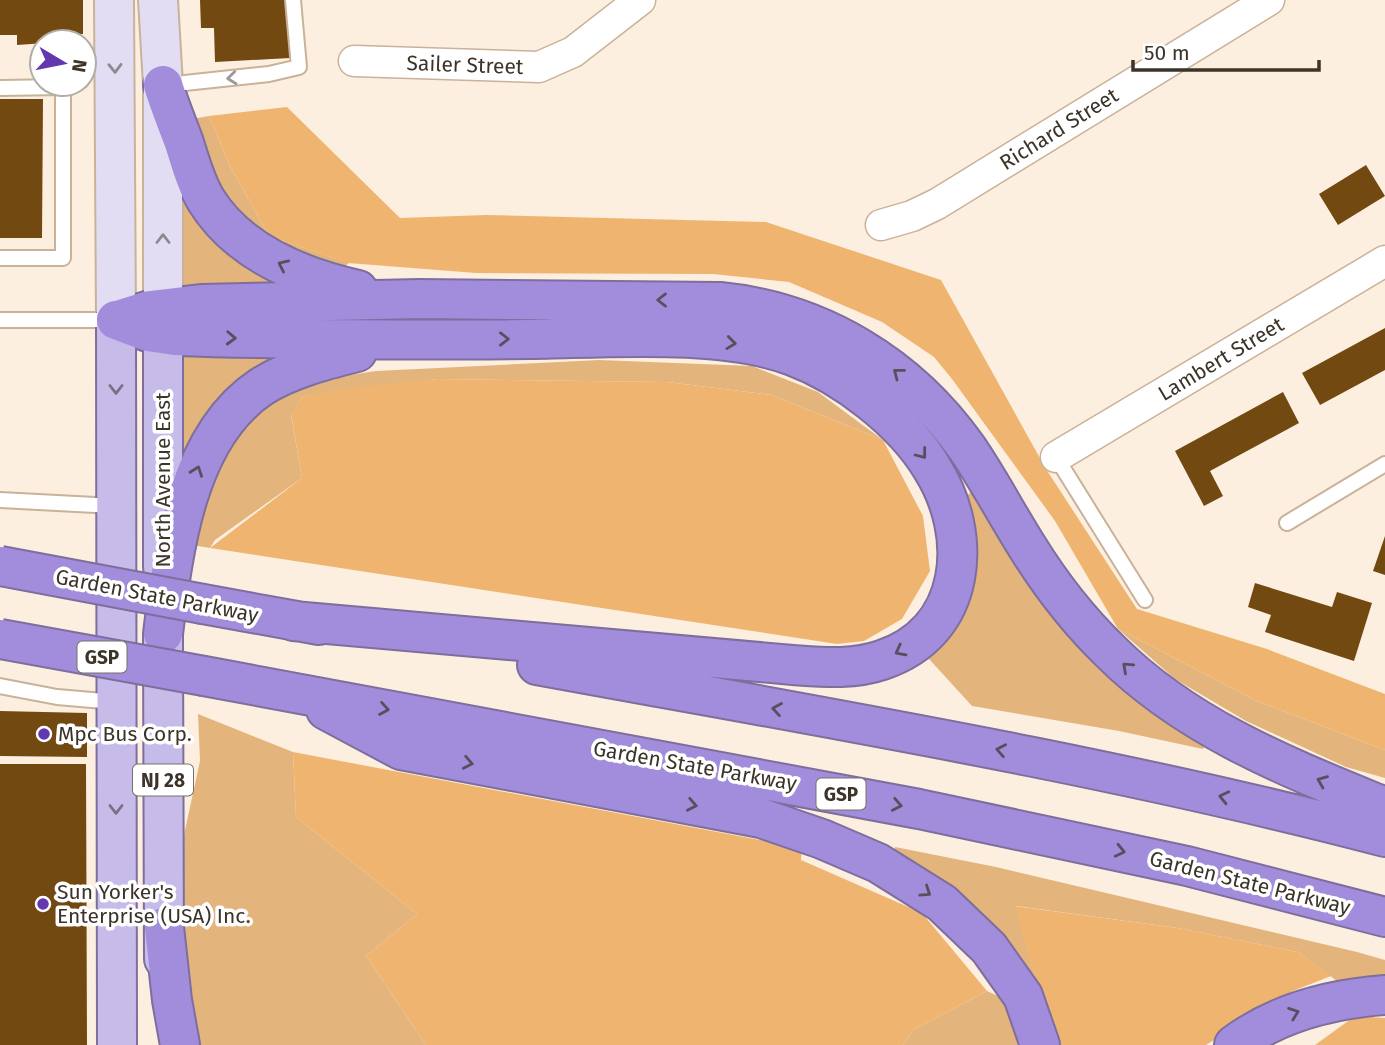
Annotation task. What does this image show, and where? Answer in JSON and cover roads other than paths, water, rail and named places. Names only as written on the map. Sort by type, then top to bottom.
[{"type":"highway","points":[[163,85],[191,167],[206,200],[243,241],[277,263],[320,279],[370,293],[419,299]]},
{"type":"highway","points":[[116,320],[132,327],[163,321],[201,304],[419,299],[720,302],[774,311],[807,322],[847,340],[900,374],[941,415],[970,454],[1055,587],[1097,637],[1132,671],[1180,708],[1237,743],[1385,807]]},
{"type":"highway","points":[[163,321],[257,338],[678,339],[759,347],[808,362],[848,385],[875,406],[909,438],[932,467],[946,495],[956,526],[957,564],[948,601],[932,627],[910,647],[884,660],[837,667],[293,621]]},
{"type":"highway","points":[[163,634],[172,569],[191,488],[204,454],[235,410],[263,386],[299,369],[373,349],[436,340]]},
{"type":"highway","name":"Garden State Parkway","points":[[0,566],[969,744],[1220,797],[1385,837]]},
{"type":"highway","name":"Garden State Parkway","points":[[0,639],[830,791],[1010,827],[1199,869],[1385,917]]},
{"type":"highway","points":[[293,692],[401,750],[761,818],[812,835],[878,863],[942,903],[989,948],[1023,996],[1040,1045]]},
{"type":"highway","points":[[164,927],[180,1045]]},
{"type":"highway","points":[[1234,1045],[1267,1024],[1296,1012],[1331,1002],[1385,995]]},
{"type":"main road","name":"NJ 28","points":[[114,0],[117,1045]]},
{"type":"main road","name":"North Avenue East","points":[[158,0],[163,85],[164,1045]]},
{"type":"street","name":"Sailer Street","points":[[354,61],[538,67],[573,52],[640,0]]},
{"type":"street","name":"Richard Street","points":[[881,225],[912,216],[937,204],[1269,0]]},
{"type":"street","name":"Lambert Street","points":[[1056,457],[1385,261]]},
{"type":"lane","points":[[163,85],[269,74],[299,67],[293,0]]},
{"type":"lane","points":[[0,88],[63,87],[63,258],[0,258]]},
{"type":"lane","points":[[0,320],[116,320]]},
{"type":"lane","points":[[1056,457],[1144,600]]},
{"type":"lane","points":[[1287,523],[1385,464]]},
{"type":"lane","points":[[0,500],[116,506]]},
{"type":"lane","points":[[0,686],[58,697],[116,702]]},
{"type":"place","name":"Mpc Bus Corp.","points":[[44,734]]},
{"type":"place","name":"Sun Yorker's Enterprise (USA) Inc.","points":[[43,904]]}]
